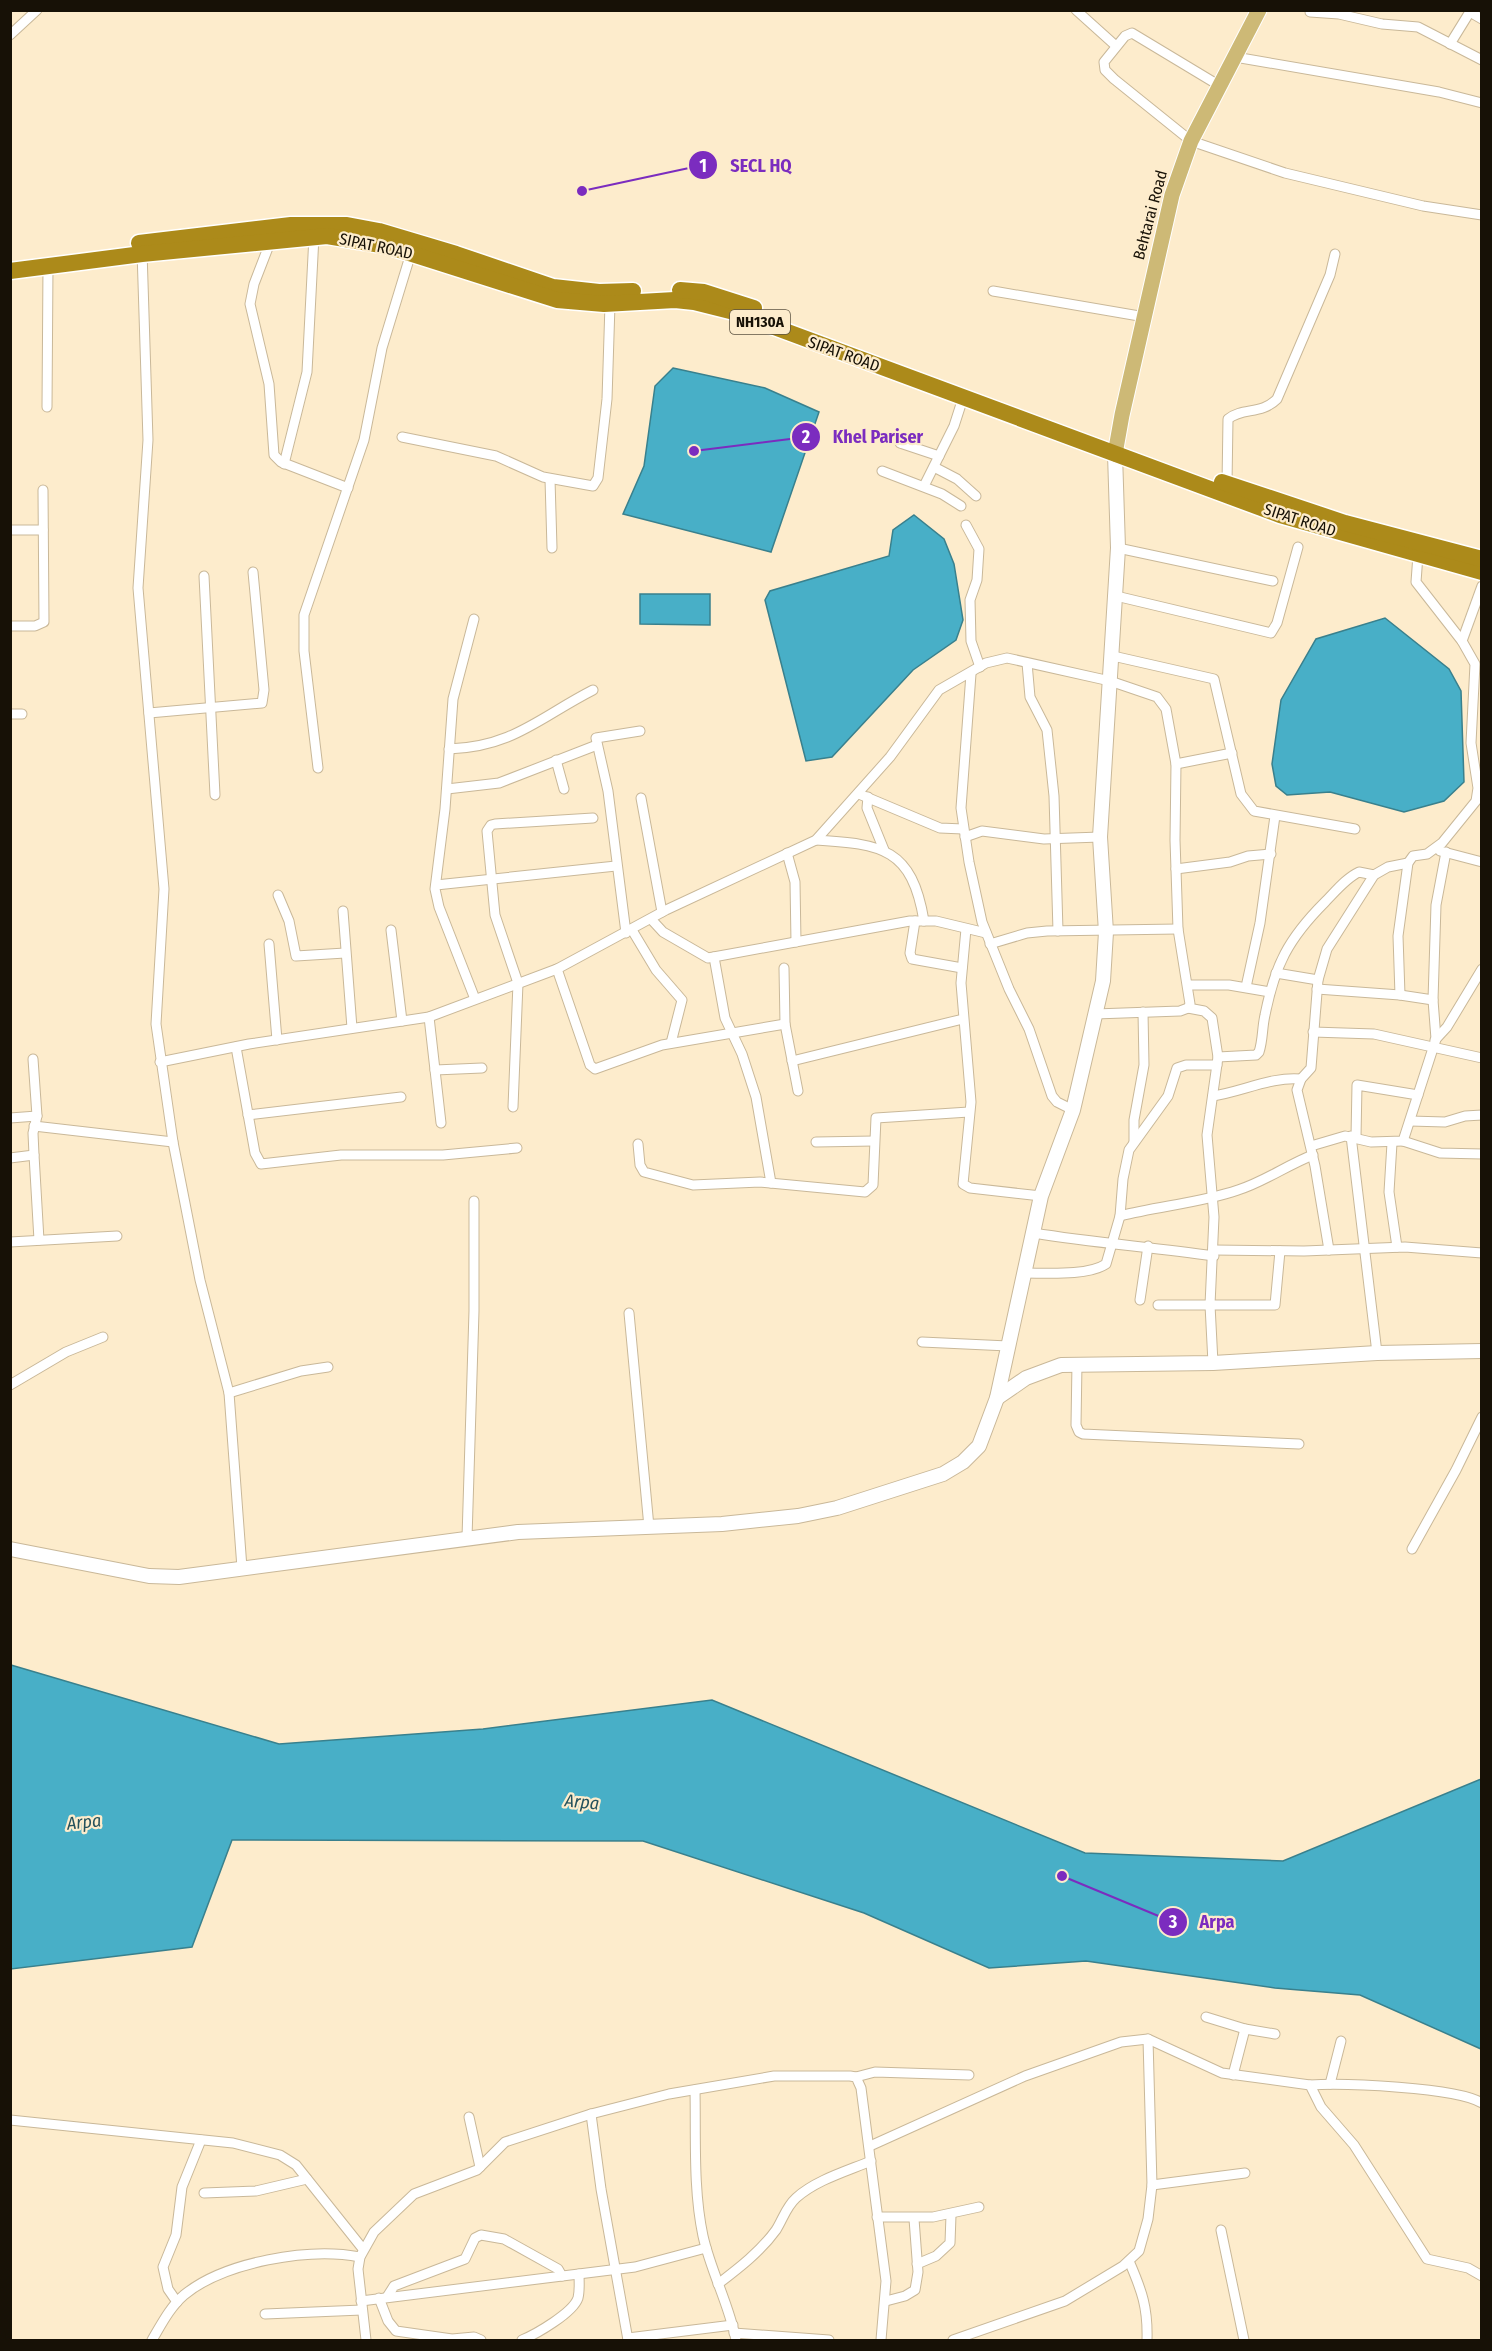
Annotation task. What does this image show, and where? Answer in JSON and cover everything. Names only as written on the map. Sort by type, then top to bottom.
[{"type":"highway","name":"SIPAT ROAD","points":[[10,271],[142,248],[271,240],[346,225],[378,231],[553,287],[599,292],[676,289],[704,292],[730,299],[1280,515],[1482,572]]},
{"type":"highway","name":"SIPAT ROAD","points":[[10,260],[311,232],[350,238],[411,253],[557,300],[610,304],[675,300],[713,306],[963,398],[1116,449],[1345,524],[1482,559]]},
{"type":"main road","name":"Behtarai Road","points":[[1116,449],[1172,195],[1191,141],[1259,10]]},
{"type":"street","points":[[10,35],[37,10]]},
{"type":"street","points":[[1076,10],[1116,46]]},
{"type":"street","points":[[1450,44],[1470,11],[1482,19]]},
{"type":"street","points":[[1310,12],[1339,12],[1382,24],[1418,27],[1482,60]]},
{"type":"street","points":[[1220,86],[1136,34],[1129,34],[1104,62],[1105,70],[1191,141],[1284,173],[1423,206],[1482,215]]},
{"type":"street","points":[[1235,57],[1439,92],[1482,103]]},
{"type":"street","points":[[284,464],[307,372],[311,232]]},
{"type":"street","points":[[271,240],[254,284],[250,304],[269,384],[273,450],[276,459],[284,464],[348,488]]},
{"type":"street","points":[[142,248],[148,440],[138,588],[164,889],[156,1024],[173,1142],[200,1280],[230,1393],[242,1568]]},
{"type":"street","points":[[318,768],[303,625],[326,548],[364,440],[386,332],[411,253]]},
{"type":"street","points":[[1227,484],[1228,419],[1234,415],[1264,409],[1277,399],[1330,275],[1335,254]]},
{"type":"street","points":[[47,407],[48,266]]},
{"type":"street","points":[[993,291],[1145,317]]},
{"type":"street","points":[[402,437],[496,456],[550,479],[588,487],[596,483],[607,399],[610,304]]},
{"type":"street","points":[[924,486],[954,426],[963,398]]},
{"type":"street","points":[[900,443],[939,456]]},
{"type":"street","points":[[10,1549],[149,1576],[179,1577],[518,1532],[649,1527],[798,1516],[837,1508],[943,1474],[963,1462],[979,1446],[997,1398],[1041,1196],[1073,1110],[1103,981],[1106,932],[1100,837],[1118,548],[1116,449]]},
{"type":"street","points":[[934,467],[957,479],[976,496]]},
{"type":"street","points":[[882,471],[924,486],[961,506]]},
{"type":"street","points":[[550,479],[552,548]]},
{"type":"street","points":[[10,626],[35,626],[44,622],[43,490]]},
{"type":"street","points":[[966,525],[979,549],[977,580],[970,600],[971,641],[980,668]]},
{"type":"street","points":[[10,530],[44,530]]},
{"type":"street","points":[[1116,596],[1271,633],[1277,623],[1298,547]]},
{"type":"street","points":[[1118,548],[1273,581]]},
{"type":"street","points":[[1418,555],[1416,582],[1478,660],[1471,743],[1479,804],[1435,850]]},
{"type":"street","points":[[149,713],[258,705],[264,699],[253,572]]},
{"type":"street","points":[[204,576],[215,795]]},
{"type":"street","points":[[1462,641],[1482,586]]},
{"type":"street","points":[[474,619],[457,679],[436,885],[439,907],[475,999]]},
{"type":"street","points":[[1113,656],[1214,679],[1244,801],[1254,812],[1354,829]]},
{"type":"street","points":[[160,1062],[277,1040],[429,1017],[557,969],[629,932],[662,912],[816,840],[863,795],[939,690],[971,674],[986,663],[1007,658],[1110,681],[1149,694],[1162,702],[1170,720],[1176,764],[1178,929],[1188,985],[1188,1008]]},
{"type":"street","points":[[1027,663],[1030,697],[1047,730],[1056,840],[1058,931]]},
{"type":"street","points":[[971,674],[968,739],[961,790],[964,833],[986,933],[1029,1029],[1052,1096],[1057,1102],[1073,1110]]},
{"type":"street","points":[[449,749],[483,746],[511,737],[593,690]]},
{"type":"street","points":[[10,714],[22,714]]},
{"type":"street","points":[[640,731],[596,738],[606,779],[616,866],[629,932],[656,970],[682,1000],[671,1043]]},
{"type":"street","points":[[447,789],[488,786],[597,745]]},
{"type":"street","points":[[1176,764],[1232,753]]},
{"type":"street","points":[[556,760],[564,789]]},
{"type":"street","points":[[863,795],[940,828],[964,833],[989,831],[1056,840],[1100,837]]},
{"type":"street","points":[[863,795],[884,850]]},
{"type":"street","points":[[641,798],[662,912]]},
{"type":"street","points":[[1246,987],[1271,854],[1275,816]]},
{"type":"street","points":[[513,1107],[518,983],[495,915],[487,831],[491,825],[593,818]]},
{"type":"street","points":[[816,840],[853,843],[884,850],[899,861],[915,881],[920,921],[910,953],[912,959],[962,968]]},
{"type":"street","points":[[1400,995],[1398,936],[1408,863],[1413,856],[1435,850],[1482,862]]},
{"type":"street","points":[[1403,1141],[1431,1043],[1436,905],[1446,852]]},
{"type":"street","points":[[787,853],[795,882],[796,942]]},
{"type":"street","points":[[1176,869],[1271,854]]},
{"type":"street","points":[[1329,1250],[1312,1151],[1297,1090],[1301,1079],[1311,1068],[1318,985],[1327,949],[1374,875],[1388,867],[1408,863]]},
{"type":"street","points":[[436,885],[616,866]]},
{"type":"street","points":[[1025,1273],[1062,1273],[1096,1269],[1106,1264],[1120,1216],[1126,1161],[1134,1142],[1168,1096],[1178,1068],[1256,1055],[1259,1052],[1270,992],[1288,945],[1335,892],[1356,873],[1364,872],[1374,875]]},
{"type":"street","points":[[278,895],[289,921],[296,956],[345,953]]},
{"type":"street","points":[[343,911],[352,1028]]},
{"type":"street","points":[[651,919],[663,932],[700,955],[714,957],[920,921],[936,921],[986,933]]},
{"type":"street","points":[[966,929],[962,968],[963,1019],[970,1066],[963,1184],[970,1188],[1041,1196]]},
{"type":"street","points":[[990,944],[1028,933],[1178,929]]},
{"type":"street","points":[[391,930],[402,1021]]},
{"type":"street","points":[[269,944],[277,1040]]},
{"type":"street","points":[[714,957],[725,1018],[756,1097],[771,1183]]},
{"type":"street","points":[[784,968],[784,1024],[798,1091]]},
{"type":"street","points":[[557,969],[592,1068],[599,1069],[671,1043],[784,1024]]},
{"type":"street","points":[[1431,1043],[1447,1027],[1482,969]]},
{"type":"street","points":[[1276,973],[1318,985],[1433,1000]]},
{"type":"street","points":[[1188,985],[1246,987],[1270,992]]},
{"type":"street","points":[[1095,1014],[1180,1011],[1188,1008],[1204,1011],[1212,1018],[1217,1061],[1207,1135],[1213,1197],[1214,1253],[1210,1305],[1213,1362]]},
{"type":"street","points":[[1134,1142],[1134,1120],[1144,1065],[1143,1012]]},
{"type":"street","points":[[429,1017],[441,1123]]},
{"type":"street","points":[[792,1061],[963,1019]]},
{"type":"street","points":[[1313,1032],[1374,1034],[1431,1043],[1482,1058]]},
{"type":"street","points":[[236,1047],[255,1153],[261,1164],[341,1155],[442,1155],[517,1148]]},
{"type":"street","points":[[33,1059],[34,1155],[39,1240]]},
{"type":"street","points":[[435,1070],[482,1068]]},
{"type":"street","points":[[1213,1096],[1241,1092],[1279,1081],[1301,1079]]},
{"type":"street","points":[[1377,1353],[1354,1137],[1357,1085],[1418,1095]]},
{"type":"street","points":[[248,1115],[401,1097]]},
{"type":"street","points":[[638,1144],[642,1169],[648,1174],[693,1185],[771,1183],[869,1191],[873,1185],[876,1118],[969,1112]]},
{"type":"street","points":[[1410,1121],[1445,1122],[1466,1116],[1482,1115]]},
{"type":"street","points":[[10,1118],[173,1142]]},
{"type":"street","points":[[1120,1216],[1213,1197],[1255,1184],[1312,1151],[1354,1137],[1371,1142],[1403,1141],[1440,1153],[1482,1154]]},
{"type":"street","points":[[816,1143],[874,1141]]},
{"type":"street","points":[[1392,1143],[1389,1192],[1397,1247]]},
{"type":"street","points":[[10,1158],[34,1155]]},
{"type":"street","points":[[467,1538],[474,1311],[474,1201]]},
{"type":"street","points":[[1034,1233],[1112,1244],[1214,1253],[1397,1247],[1482,1253]]},
{"type":"street","points":[[10,1242],[117,1236]]},
{"type":"street","points":[[1140,1299],[1148,1246]]},
{"type":"street","points":[[1158,1305],[1275,1305],[1280,1251]]},
{"type":"street","points":[[629,1313],[649,1527]]},
{"type":"street","points":[[10,1385],[66,1353],[103,1337]]},
{"type":"street","points":[[922,1342],[1008,1346]]},
{"type":"street","points":[[997,1398],[1042,1370],[1077,1363],[1213,1362],[1377,1353],[1482,1352]]},
{"type":"street","points":[[1077,1363],[1076,1425],[1079,1432],[1246,1443],[1299,1444]]},
{"type":"street","points":[[230,1393],[301,1371],[328,1367]]},
{"type":"street","points":[[1412,1549],[1456,1470],[1482,1417]]},
{"type":"street","points":[[1206,2018],[1245,2029],[1275,2034]]},
{"type":"street","points":[[1233,2075],[1245,2029]]},
{"type":"street","points":[[953,2340],[1065,2301],[1130,2261],[1139,2251],[1148,2218],[1152,2185],[1148,2039]]},
{"type":"street","points":[[870,2146],[1025,2076],[1121,2042],[1148,2039],[1233,2075],[1310,2085],[1330,2084],[1446,2092],[1469,2096],[1482,2103]]},
{"type":"street","points":[[1330,2084],[1341,2041]]},
{"type":"street","points":[[366,2340],[358,2269],[362,2253],[374,2232],[414,2194],[467,2175],[480,2167],[505,2142],[591,2114],[695,2090],[774,2076],[856,2077],[874,2072],[969,2075]]},
{"type":"street","points":[[856,2077],[861,2088],[870,2146],[886,2301],[881,2340]]},
{"type":"street","points":[[1310,2085],[1321,2107],[1354,2145],[1428,2259],[1468,2268],[1482,2276]]},
{"type":"street","points":[[695,2090],[698,2206],[706,2248],[734,2333]]},
{"type":"street","points":[[591,2114],[614,2269],[628,2339],[734,2333],[829,2340]]},
{"type":"street","points":[[470,2117],[480,2167]]},
{"type":"street","points":[[10,2120],[201,2140],[259,2148],[280,2155],[297,2165],[362,2253]]},
{"type":"street","points":[[177,2302],[168,2289],[163,2267],[176,2235],[182,2187],[201,2140]]},
{"type":"street","points":[[718,2284],[740,2267],[771,2236],[796,2198],[810,2188],[871,2161]]},
{"type":"street","points":[[1152,2185],[1245,2173]]},
{"type":"street","points":[[204,2193],[255,2191],[307,2179]]},
{"type":"street","points":[[877,2217],[914,2218],[951,2215],[979,2207]]},
{"type":"street","points":[[917,2264],[936,2256],[950,2243],[951,2215]]},
{"type":"street","points":[[886,2301],[912,2294],[917,2282],[914,2218]]},
{"type":"street","points":[[1221,2230],[1244,2340]]},
{"type":"street","points":[[383,2298],[394,2286],[465,2259],[476,2238],[481,2235],[512,2242],[558,2269],[562,2276]]},
{"type":"street","points":[[265,2314],[362,2305],[383,2298],[653,2264],[706,2248]]},
{"type":"street","points":[[152,2340],[177,2302],[194,2288],[221,2276],[281,2256],[362,2253]]},
{"type":"street","points":[[1130,2261],[1142,2290],[1148,2313],[1147,2340]]},
{"type":"street","points":[[522,2340],[533,2335],[573,2306],[579,2293],[579,2274]]},
{"type":"street","points":[[383,2298],[388,2321],[396,2336],[474,2337],[481,2340]]},
{"type":"water","points":[[673,368],[765,388],[819,412],[771,552],[623,514],[644,466],[655,386]]},
{"type":"water","points":[[914,515],[944,539],[954,564],[963,620],[956,640],[913,670],[832,757],[806,761],[765,600],[770,591],[889,556],[893,530]]},
{"type":"water","points":[[640,594],[710,594],[710,625],[640,624]]},
{"type":"water","points":[[1385,618],[1449,669],[1461,691],[1464,782],[1444,801],[1404,812],[1330,792],[1287,795],[1276,786],[1272,764],[1281,700],[1316,639]]},
{"type":"water","points":[[11,1665],[279,1744],[483,1729],[712,1700],[1085,1853],[1283,1861],[1481,1779],[1481,2049],[1360,1995],[1275,1988],[1086,1961],[989,1968],[864,1913],[643,1841],[232,1840],[192,1947],[11,1969]]},
{"type":"place","name":"SECL HQ","points":[[582,191]]},
{"type":"place","name":"Khel Pariser","points":[[694,451]]},
{"type":"place","name":"Arpa","points":[[1062,1876]]}]
